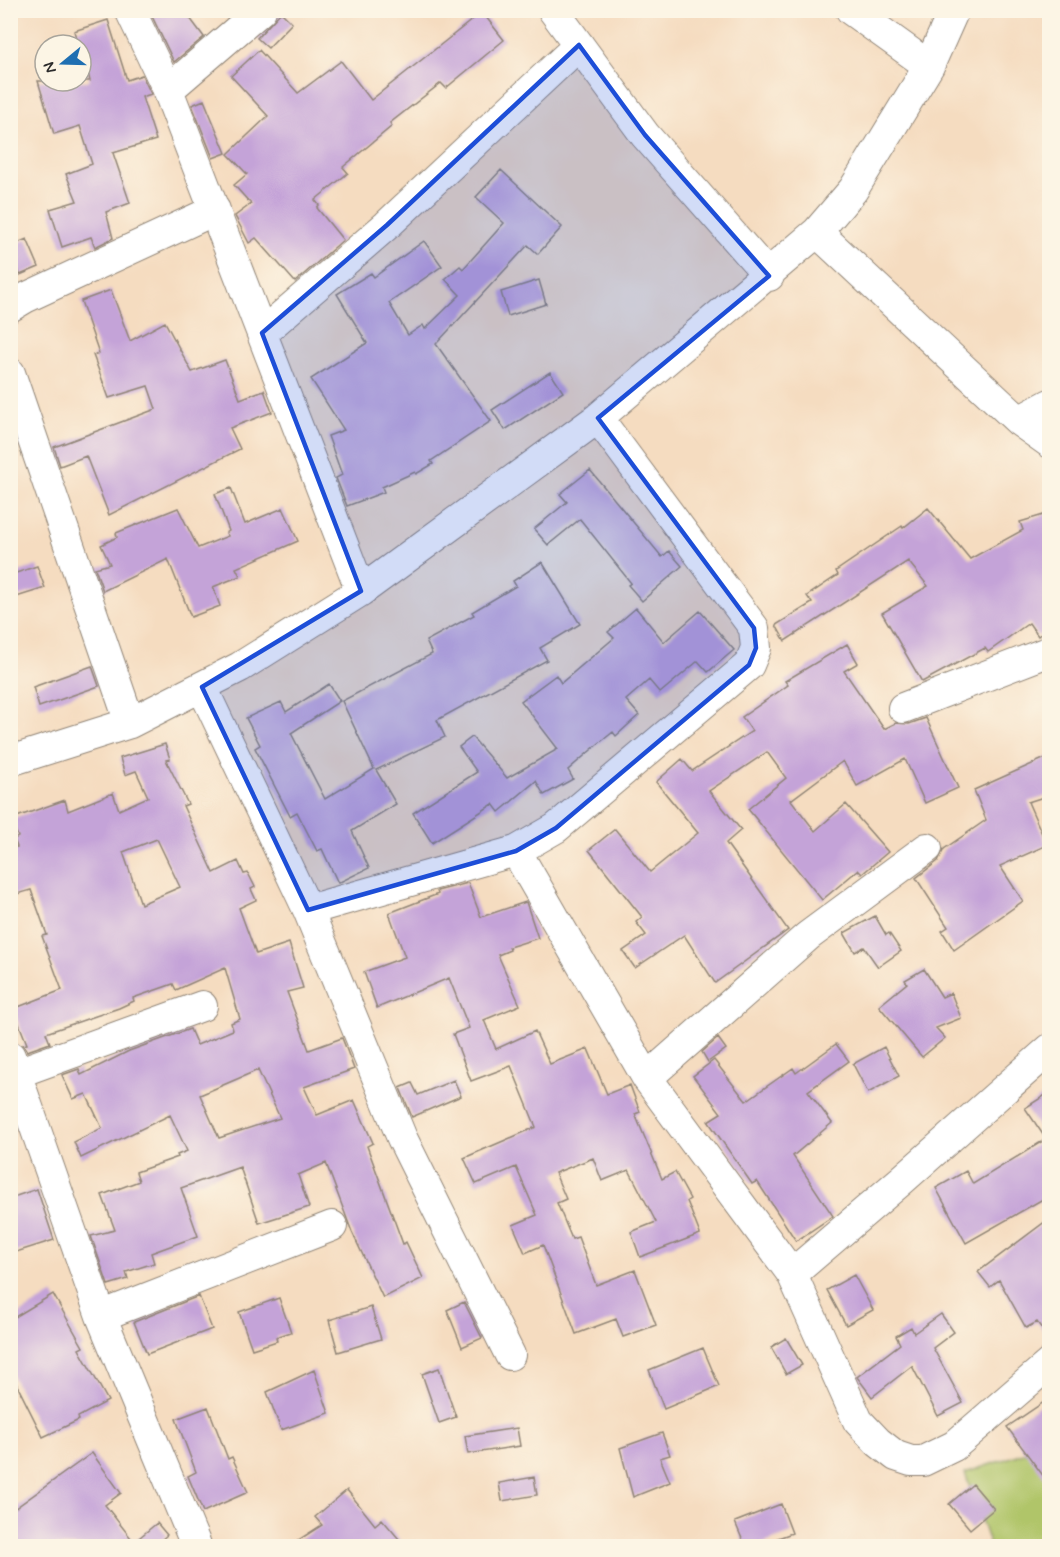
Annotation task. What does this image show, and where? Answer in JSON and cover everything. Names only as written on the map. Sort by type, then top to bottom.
[{"type":"street","points":[[130,10],[168,90],[361,591]]},
{"type":"street","points":[[168,90],[261,10]]},
{"type":"street","points":[[553,10],[645,135],[769,276]]},
{"type":"street","points":[[851,10],[929,66]]},
{"type":"street","points":[[10,761],[130,723],[202,687],[361,591],[598,418],[769,276],[817,232],[853,190],[929,66],[954,10]]},
{"type":"street","points":[[262,333],[387,225],[579,45]]},
{"type":"street","points":[[10,307],[215,210]]},
{"type":"street","points":[[817,232],[1019,421],[1050,442]]},
{"type":"street","points":[[10,373],[130,723]]},
{"type":"street","points":[[1019,421],[1050,404]]},
{"type":"street","points":[[308,910],[516,851],[556,828],[749,665],[756,648],[754,628],[598,418]]},
{"type":"street","points":[[903,708],[1050,651]]},
{"type":"street","points":[[202,687],[308,910],[402,1138],[510,1355]]},
{"type":"street","points":[[647,1078],[808,936],[927,848]]},
{"type":"street","points":[[516,851],[647,1078],[792,1274],[858,1420],[878,1442],[896,1456],[911,1461],[923,1461],[954,1446],[1050,1363]]},
{"type":"street","points":[[196,1545],[101,1316],[14,1064],[202,1006]]},
{"type":"street","points":[[792,1274],[1050,1049]]},
{"type":"street","points":[[101,1316],[332,1226]]},
{"type":"highlighted area","points":[[579,45],[645,135],[769,276],[598,418],[754,628],[756,648],[749,665],[556,828],[516,851],[308,910],[202,687],[361,591],[262,333],[387,225]]},
{"type":"green space","points":[[1049,1444],[1049,1546],[990,1546],[965,1473]]},
{"type":"building","points":[[149,10],[184,10],[204,37],[174,62]]},
{"type":"building","points":[[281,12],[292,23],[268,48],[257,38]]},
{"type":"building","points":[[482,12],[504,40],[446,88],[441,83],[390,123],[392,126],[343,167],[348,173],[315,200],[319,205],[317,208],[343,240],[295,282],[256,238],[249,243],[235,216],[251,204],[234,185],[247,174],[228,154],[268,116],[231,76],[259,50],[298,93],[341,61],[371,100]]},
{"type":"building","points":[[108,20],[127,80],[142,75],[151,94],[142,97],[156,140],[113,153],[130,203],[106,212],[113,238],[95,247],[91,237],[62,247],[50,209],[77,201],[66,174],[92,164],[80,126],[54,134],[42,93],[93,93],[93,33],[75,33],[74,31]]},
{"type":"building","points":[[204,100],[226,153],[213,158],[192,105]]},
{"type":"building","points":[[501,170],[562,227],[538,254],[528,245],[436,344],[491,421],[431,461],[433,464],[416,474],[415,472],[382,487],[384,492],[347,506],[336,478],[342,475],[328,436],[344,430],[311,379],[367,343],[337,294],[371,273],[374,277],[424,241],[442,266],[389,303],[408,335],[423,325],[425,329],[460,295],[445,279],[460,266],[463,269],[504,223],[476,197]]},
{"type":"building","points":[[27,239],[39,267],[20,275],[10,246]]},
{"type":"building","points":[[539,280],[546,304],[508,316],[501,292]]},
{"type":"building","points":[[111,290],[130,341],[165,322],[192,372],[225,360],[240,399],[264,390],[272,412],[230,428],[240,449],[109,515],[86,456],[60,466],[54,447],[156,409],[148,386],[109,398],[93,355],[99,353],[81,301]]},
{"type":"building","points":[[550,372],[563,392],[505,430],[492,410]]},
{"type":"building","points":[[590,470],[662,557],[669,551],[682,566],[642,601],[628,585],[631,583],[580,519],[548,545],[534,529],[567,502],[560,494]]},
{"type":"building","points":[[231,488],[245,524],[283,508],[298,541],[236,568],[240,576],[213,587],[220,606],[191,617],[168,559],[103,591],[95,568],[110,564],[101,545],[117,537],[116,533],[178,508],[198,548],[228,536],[226,533],[229,531],[215,494]]},
{"type":"building","points":[[928,508],[970,559],[1023,530],[1020,522],[1050,513],[1050,629],[1038,636],[1029,623],[988,652],[985,648],[922,682],[882,613],[928,586],[908,561],[785,641],[776,625],[812,603],[807,596],[838,575],[836,571],[902,526],[903,528]]},
{"type":"building","points":[[542,562],[580,624],[540,648],[547,660],[437,720],[445,737],[376,770],[396,804],[352,831],[369,868],[338,883],[322,849],[317,851],[297,812],[290,816],[255,748],[260,745],[246,718],[281,702],[286,712],[329,684],[340,701],[291,733],[325,799],[374,769],[342,701],[432,654],[426,641],[474,615],[472,612],[516,586],[513,581]]},
{"type":"building","points":[[37,566],[45,588],[10,599],[10,575]]},
{"type":"building","points":[[636,608],[664,642],[700,611],[734,650],[708,672],[698,661],[660,693],[649,680],[626,700],[639,715],[616,736],[613,732],[568,770],[573,779],[544,795],[536,781],[499,812],[493,804],[432,843],[413,813],[477,772],[459,747],[472,737],[507,778],[558,749],[521,701],[556,675],[561,683],[614,638],[608,632]]},
{"type":"building","points":[[847,644],[858,663],[844,671],[884,729],[896,723],[909,724],[926,718],[958,788],[925,803],[905,759],[857,786],[843,761],[791,800],[815,831],[846,804],[888,852],[862,874],[858,870],[822,900],[748,809],[786,778],[767,752],[709,791],[741,830],[726,843],[788,930],[715,983],[684,935],[635,968],[623,951],[646,935],[636,922],[642,917],[589,850],[615,829],[650,872],[698,833],[656,782],[682,759],[692,771],[752,731],[742,717],[788,685],[785,681]]},
{"type":"building","points":[[92,666],[99,686],[39,707],[33,687]]},
{"type":"building","points":[[165,744],[170,759],[166,760],[188,804],[183,806],[214,873],[238,861],[244,874],[248,873],[255,887],[251,889],[256,900],[239,908],[256,954],[289,943],[303,988],[287,992],[309,1050],[342,1038],[354,1069],[304,1087],[317,1115],[354,1100],[373,1143],[367,1146],[403,1244],[406,1242],[423,1278],[383,1298],[352,1232],[326,1163],[298,1175],[309,1207],[259,1223],[240,1167],[181,1188],[198,1236],[151,1253],[154,1263],[126,1272],[128,1279],[108,1285],[91,1236],[115,1230],[102,1195],[139,1181],[136,1172],[178,1157],[177,1155],[187,1151],[170,1115],[81,1158],[74,1142],[102,1128],[86,1094],[73,1099],[62,1075],[79,1069],[81,1075],[129,1051],[190,1029],[197,1045],[233,1030],[231,1023],[240,1019],[225,968],[176,990],[173,984],[133,998],[134,1001],[119,1008],[46,1033],[50,1043],[27,1051],[23,1045],[27,1044],[13,1009],[62,990],[42,936],[47,935],[31,890],[10,896],[10,849],[17,847],[14,839],[18,837],[11,819],[65,800],[68,811],[113,793],[119,810],[148,797],[136,771],[125,775],[120,758]],"holes":[[[157,839],[180,887],[141,904],[123,852]],[[258,1070],[280,1118],[219,1138],[200,1095]]]},
{"type":"building","points":[[1050,756],[1050,795],[1028,802],[1047,845],[1000,866],[1023,901],[954,950],[942,931],[948,927],[916,878],[938,861],[944,849],[986,820],[974,790]]},
{"type":"building","points":[[468,883],[481,917],[526,902],[538,938],[509,947],[510,950],[498,955],[520,1005],[484,1020],[496,1049],[535,1031],[550,1064],[588,1049],[607,1094],[630,1085],[640,1112],[635,1114],[662,1179],[675,1172],[690,1199],[687,1201],[700,1234],[640,1257],[631,1232],[656,1222],[629,1170],[602,1181],[593,1158],[555,1173],[566,1199],[557,1203],[572,1239],[578,1237],[596,1285],[635,1270],[656,1325],[623,1337],[616,1319],[576,1334],[543,1245],[525,1253],[513,1225],[537,1215],[516,1167],[476,1184],[464,1158],[536,1127],[511,1066],[471,1081],[453,1034],[469,1028],[449,978],[377,1008],[364,972],[405,957],[389,913],[438,894],[437,891]]},
{"type":"building","points":[[875,916],[886,935],[889,933],[901,951],[878,967],[864,947],[855,952],[844,933]]},
{"type":"building","points":[[924,969],[942,997],[951,993],[961,1018],[936,1028],[945,1038],[922,1057],[879,1006],[907,983],[905,980]]},
{"type":"building","points":[[718,1038],[726,1049],[708,1062],[702,1052]]},
{"type":"building","points":[[836,1044],[849,1061],[808,1091],[832,1123],[793,1156],[833,1216],[796,1241],[757,1181],[752,1184],[708,1121],[721,1113],[693,1076],[714,1060],[746,1101],[793,1068],[796,1073]]},
{"type":"building","points":[[884,1047],[899,1076],[868,1093],[853,1064]]},
{"type":"building","points":[[454,1080],[461,1096],[412,1117],[400,1088],[412,1083],[418,1095]]},
{"type":"building","points":[[1050,1092],[1050,1195],[966,1243],[936,1188],[966,1171],[973,1184],[1046,1139],[1025,1108]]},
{"type":"building","points":[[37,1189],[54,1240],[10,1254],[10,1198]]},
{"type":"building","points":[[1050,1218],[1050,1340],[1037,1322],[1026,1328],[999,1280],[990,1287],[978,1272]]},
{"type":"building","points":[[854,1275],[873,1310],[846,1325],[827,1290]]},
{"type":"building","points":[[53,1294],[83,1347],[79,1349],[108,1401],[78,1417],[79,1420],[43,1437],[10,1371],[10,1320]]},
{"type":"building","points":[[199,1296],[212,1329],[147,1354],[134,1322]]},
{"type":"building","points":[[279,1298],[291,1332],[276,1337],[277,1341],[252,1349],[239,1312]]},
{"type":"building","points":[[464,1302],[482,1338],[462,1347],[447,1310]]},
{"type":"building","points":[[371,1307],[381,1339],[338,1352],[329,1320]]},
{"type":"building","points":[[941,1314],[954,1332],[933,1348],[963,1403],[938,1416],[912,1366],[872,1397],[857,1377],[900,1344],[896,1336],[911,1327],[914,1333]]},
{"type":"building","points":[[786,1338],[802,1365],[786,1374],[771,1347]]},
{"type":"building","points":[[703,1348],[719,1386],[664,1409],[649,1370]]},
{"type":"building","points":[[439,1368],[456,1417],[439,1423],[422,1374]]},
{"type":"building","points":[[314,1370],[329,1413],[281,1430],[267,1392]]},
{"type":"building","points":[[1050,1398],[1050,1485],[1007,1427]]},
{"type":"building","points":[[208,1407],[228,1459],[232,1457],[248,1492],[203,1512],[188,1476],[196,1472],[176,1419]]},
{"type":"building","points":[[517,1428],[520,1446],[468,1454],[465,1436]]},
{"type":"building","points":[[662,1433],[670,1455],[660,1458],[670,1482],[633,1497],[620,1448]]},
{"type":"building","points":[[92,1453],[121,1493],[105,1505],[134,1542],[157,1523],[167,1535],[154,1546],[10,1546],[10,1512]]},
{"type":"building","points":[[534,1477],[537,1495],[502,1501],[499,1483]]},
{"type":"building","points":[[973,1484],[994,1509],[970,1529],[949,1504]]},
{"type":"building","points":[[347,1490],[375,1525],[382,1519],[405,1546],[289,1546],[322,1525],[315,1517]]},
{"type":"building","points":[[781,1504],[792,1533],[756,1546],[745,1546],[735,1522]]}]
